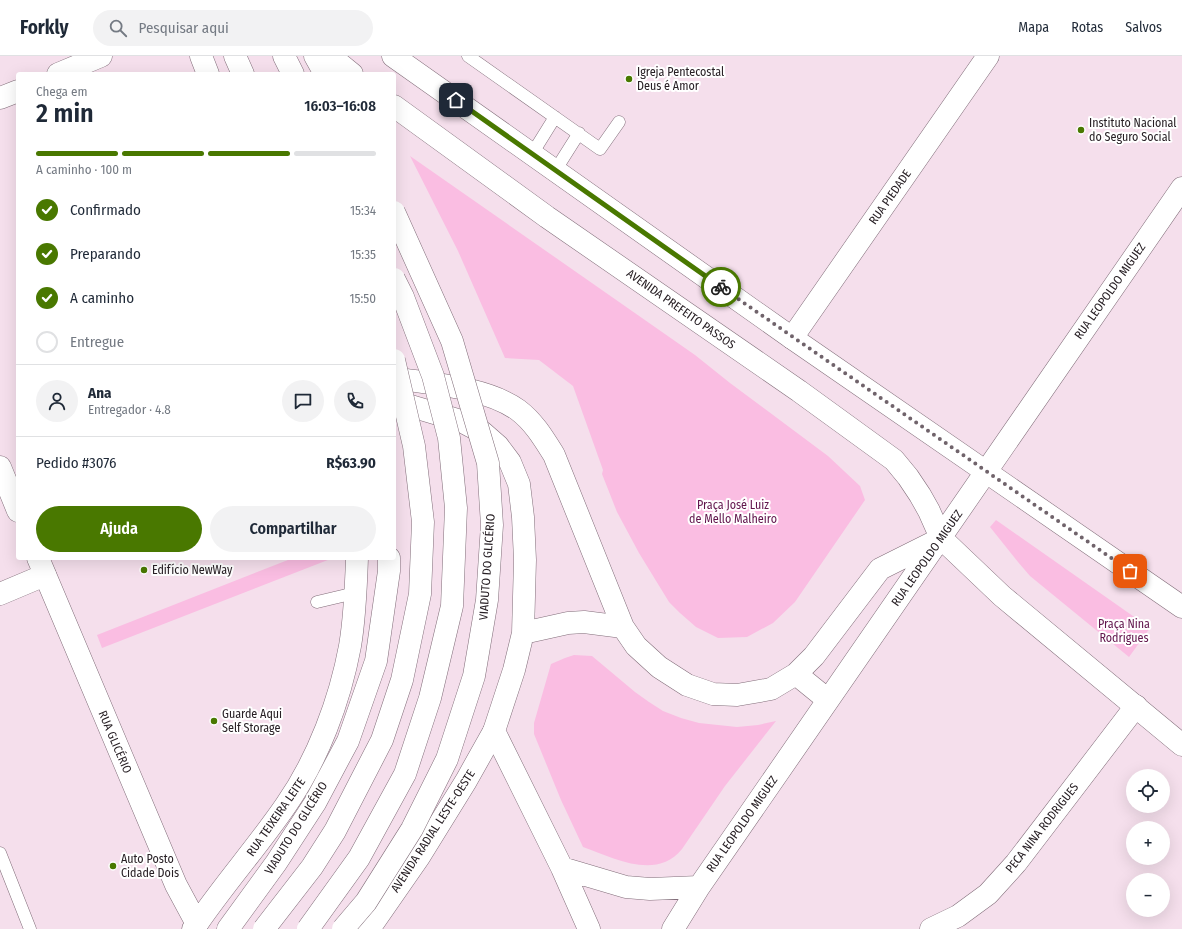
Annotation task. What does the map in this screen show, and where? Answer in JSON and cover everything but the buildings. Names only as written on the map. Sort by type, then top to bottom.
[{"type":"main road","points":[[63,72],[102,56]]},
{"type":"main road","points":[[201,56],[207,72]]},
{"type":"main road","points":[[235,56],[242,72]]},
{"type":"main road","points":[[284,56],[293,72]]},
{"type":"main road","points":[[315,56],[324,72]]},
{"type":"main road","points":[[330,56],[350,72]]},
{"type":"main road","points":[[393,56],[792,338],[954,450],[986,470],[1182,607]]},
{"type":"main road","name":"RUA PIEDADE","points":[[792,338],[988,56]]},
{"type":"main road","points":[[0,98],[16,92]]},
{"type":"main road","name":"AVENIDA PREFEITO PASSOS","points":[[396,107],[547,217],[799,391],[894,460],[920,495],[941,538]]},
{"type":"main road","name":"RUA LEOPOLDO MIGUEZ","points":[[673,929],[699,887],[1182,188]]},
{"type":"main road","name":"VIADUTO DO GLICÉRIO","points":[[343,929],[366,902],[412,829],[447,759],[474,676],[487,600],[492,525],[488,463],[452,341],[396,216]]},
{"type":"main road","points":[[308,929],[359,858],[405,774],[430,698],[452,606],[456,508],[449,438],[433,376],[396,283]]},
{"type":"main road","points":[[264,929],[312,867],[335,831],[382,740],[402,680],[420,594],[423,522],[414,446],[396,369]]},
{"type":"main road","points":[[396,378],[458,388],[496,398],[518,410],[528,419],[543,436],[554,456],[623,626],[636,646],[659,667],[687,685],[713,694],[738,696],[771,689],[796,674],[814,656],[880,569],[941,538],[1002,596],[1182,744]]},
{"type":"main road","points":[[396,402],[461,421],[482,432],[498,446],[510,462],[519,484],[523,517],[525,560],[523,633],[514,670],[494,731],[562,868],[589,929]]},
{"type":"main road","points":[[0,468],[16,506]]},
{"type":"main road","name":"RUA TEIXEIRA LEITE","points":[[193,927],[287,804],[309,768],[330,719],[350,645],[357,560]]},
{"type":"main road","name":"VIADUTO DO GLICÉRIO","points":[[228,929],[276,863],[314,803],[348,740],[376,661],[389,571],[389,560]]},
{"type":"main road","points":[[0,594],[42,567]]},
{"type":"main road","name":"RUA GLICÉRIO","points":[[42,567],[193,927]]},
{"type":"main road","points":[[523,633],[568,623],[584,622],[623,626]]},
{"type":"main road","points":[[796,674],[828,700]]},
{"type":"main road","name":"PECA NINA RODRIGUES","points":[[931,929],[958,916],[988,894],[1016,863],[1136,706]]},
{"type":"main road","name":"AVENIDA RADIAL LESTE-OESTE","points":[[369,929],[419,857],[466,781],[494,731]]},
{"type":"main road","points":[[562,868],[626,886],[650,889],[699,887]]},
{"type":"lane","points":[[468,56],[600,149],[619,122]]},
{"type":"lane","points":[[532,154],[555,117]]},
{"type":"lane","points":[[555,171],[579,133]]},
{"type":"lane","points":[[317,602],[355,593]]},
{"type":"lane","points":[[0,853],[5,882],[30,929]]},
{"type":"green space","name":"Praça José Luiz de Mello Malheiro","points":[[410,156],[695,355],[828,456],[860,486],[865,500],[795,602],[773,623],[747,637],[718,638],[696,627],[669,602],[639,553],[617,512],[602,474],[603,470],[573,386],[539,360],[505,358],[458,251]]},
{"type":"green space","name":"Praça Nina Rodrigues","points":[[996,520],[1150,628],[1129,657],[1030,576],[990,527]]},
{"type":"green space","points":[[288,560],[328,560],[102,648],[97,635]]},
{"type":"green space","points":[[574,655],[592,656],[649,702],[663,711],[681,718],[699,723],[737,727],[758,725],[776,721],[725,786],[682,849],[672,859],[660,864],[634,864],[621,861],[583,847],[561,800],[534,734],[534,723],[551,664]]},
{"type":"way so far","points":[[721,287],[792,338],[954,450],[986,470],[1130,571]]},
{"type":"place","name":"Igreja Pentecostal Deus é Amor","points":[[629,79]]},
{"type":"place","name":"Instituto Nacional do Seguro Social","points":[[1081,130]]},
{"type":"place","name":"Edifício NewWay","points":[[144,570]]},
{"type":"place","name":"Guarde Aqui Self Storage","points":[[214,721]]},
{"type":"place","name":"Auto Posto Cidade Dois","points":[[113,866]]},
{"type":"route","points":[[456,100],[721,287]]}]
